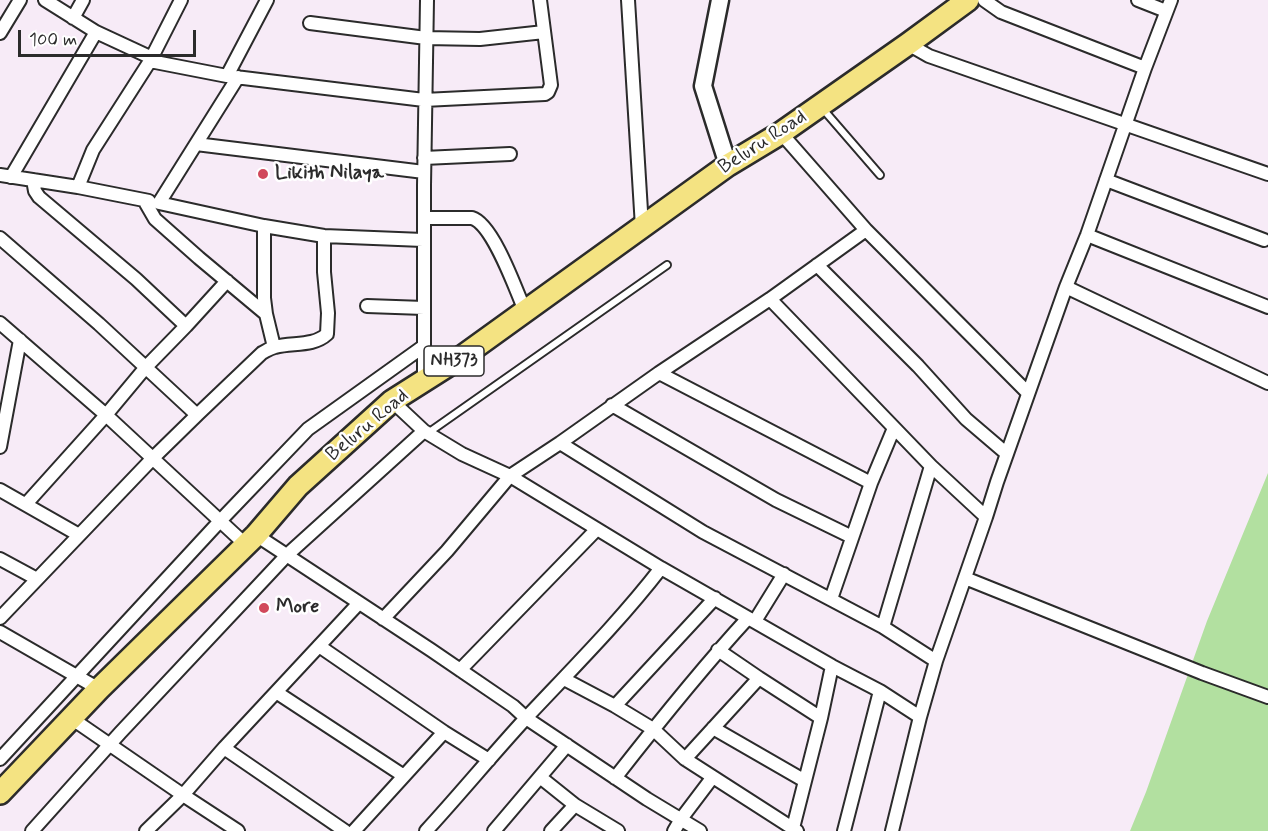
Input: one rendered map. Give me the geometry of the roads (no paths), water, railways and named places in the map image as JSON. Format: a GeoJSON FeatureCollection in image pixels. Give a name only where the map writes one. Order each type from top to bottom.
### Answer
{"type":"FeatureCollection","features":[{"type":"Feature","properties":{"kind":"highway","name":"Beluru Road"},"geometry":{"type":"LineString","coordinates":[[0,794],[99,689],[251,540],[298,486],[392,401],[463,356],[728,165],[781,133],[968,0]]}},
{"type":"Feature","properties":{"kind":"street"},"geometry":{"type":"LineString","coordinates":[[0,33],[20,0]]}},
{"type":"Feature","properties":{"kind":"street"},"geometry":{"type":"LineString","coordinates":[[45,0],[96,32],[151,59],[233,76],[424,100],[545,94],[548,92],[551,85],[540,0]]}},
{"type":"Feature","properties":{"kind":"street"},"geometry":{"type":"LineString","coordinates":[[73,18],[83,0]]}},
{"type":"Feature","properties":{"kind":"street"},"geometry":{"type":"LineString","coordinates":[[78,187],[93,150],[151,59],[181,0]]}},
{"type":"Feature","properties":{"kind":"street"},"geometry":{"type":"LineString","coordinates":[[159,203],[196,144],[233,76],[267,0]]}},
{"type":"Feature","properties":{"kind":"street"},"geometry":{"type":"LineString","coordinates":[[424,381],[424,100],[427,0]]}},
{"type":"Feature","properties":{"kind":"street"},"geometry":{"type":"LineString","coordinates":[[628,0],[642,226]]}},
{"type":"Feature","properties":{"kind":"street"},"geometry":{"type":"LineString","coordinates":[[720,0],[703,86],[728,165]]}},
{"type":"Feature","properties":{"kind":"street"},"geometry":{"type":"LineString","coordinates":[[984,0],[1001,12],[1145,68]]}},
{"type":"Feature","properties":{"kind":"street"},"geometry":{"type":"LineString","coordinates":[[892,831],[936,661],[1028,393],[1169,5],[1138,0]]}},
{"type":"Feature","properties":{"kind":"street"},"geometry":{"type":"LineString","coordinates":[[310,23],[426,38],[480,39],[544,32]]}},
{"type":"Feature","properties":{"kind":"street"},"geometry":{"type":"LineString","coordinates":[[96,32],[6,176],[78,187],[264,226],[324,236],[423,240]]}},
{"type":"Feature","properties":{"kind":"street"},"geometry":{"type":"LineString","coordinates":[[908,44],[929,56],[1268,174]]}},
{"type":"Feature","properties":{"kind":"street"},"geometry":{"type":"LineString","coordinates":[[781,133],[866,230],[1028,393]]}},
{"type":"Feature","properties":{"kind":"street"},"geometry":{"type":"LineString","coordinates":[[196,144],[424,172]]}},
{"type":"Feature","properties":{"kind":"street"},"geometry":{"type":"LineString","coordinates":[[424,158],[510,154]]}},
{"type":"Feature","properties":{"kind":"street"},"geometry":{"type":"LineString","coordinates":[[33,180],[39,197],[136,279],[186,326]]}},
{"type":"Feature","properties":{"kind":"street"},"geometry":{"type":"LineString","coordinates":[[1106,180],[1264,240]]}},
{"type":"Feature","properties":{"kind":"street"},"geometry":{"type":"LineString","coordinates":[[144,200],[155,219],[266,314]]}},
{"type":"Feature","properties":{"kind":"street"},"geometry":{"type":"LineString","coordinates":[[424,218],[472,218],[481,223],[498,248],[525,311]]}},
{"type":"Feature","properties":{"kind":"street"},"geometry":{"type":"LineString","coordinates":[[264,226],[264,298],[274,347]]}},
{"type":"Feature","properties":{"kind":"street"},"geometry":{"type":"LineString","coordinates":[[383,619],[447,551],[510,476],[770,299],[866,230]]}},
{"type":"Feature","properties":{"kind":"street"},"geometry":{"type":"LineString","coordinates":[[1087,235],[1268,307]]}},
{"type":"Feature","properties":{"kind":"street"},"geometry":{"type":"LineString","coordinates":[[0,618],[153,458],[262,353],[274,347],[306,344],[323,338],[327,334],[324,236]]}},
{"type":"Feature","properties":{"kind":"street"},"geometry":{"type":"LineString","coordinates":[[0,238],[91,317],[197,415]]}},
{"type":"Feature","properties":{"kind":"street"},"geometry":{"type":"LineString","coordinates":[[817,265],[918,366],[966,418],[1007,454]]}},
{"type":"Feature","properties":{"kind":"street"},"geometry":{"type":"LineString","coordinates":[[26,504],[146,367],[227,281]]}},
{"type":"Feature","properties":{"kind":"street"},"geometry":{"type":"LineString","coordinates":[[1066,287],[1268,383]]}},
{"type":"Feature","properties":{"kind":"street"},"geometry":{"type":"LineString","coordinates":[[770,299],[894,428],[986,517]]}},
{"type":"Feature","properties":{"kind":"street"},"geometry":{"type":"LineString","coordinates":[[367,306],[424,308]]}},
{"type":"Feature","properties":{"kind":"street"},"geometry":{"type":"LineString","coordinates":[[0,323],[106,415],[220,521],[251,540],[287,555],[513,706],[526,718],[567,746],[700,831]]}},
{"type":"Feature","properties":{"kind":"street"},"geometry":{"type":"LineString","coordinates":[[0,447],[20,340]]}},
{"type":"Feature","properties":{"kind":"street"},"geometry":{"type":"LineString","coordinates":[[0,759],[308,429],[424,346]]}},
{"type":"Feature","properties":{"kind":"street"},"geometry":{"type":"LineString","coordinates":[[659,373],[871,483]]}},
{"type":"Feature","properties":{"kind":"street"},"geometry":{"type":"LineString","coordinates":[[392,401],[426,432],[462,454],[510,476],[661,568],[880,691],[920,717]]}},
{"type":"Feature","properties":{"kind":"street"},"geometry":{"type":"LineString","coordinates":[[612,405],[776,500],[852,537]]}},
{"type":"Feature","properties":{"kind":"street"},"geometry":{"type":"LineString","coordinates":[[831,599],[871,483],[894,428]]}},
{"type":"Feature","properties":{"kind":"street"},"geometry":{"type":"LineString","coordinates":[[32,831],[287,555],[426,432]]}},
{"type":"Feature","properties":{"kind":"street"},"geometry":{"type":"LineString","coordinates":[[560,443],[703,532],[883,627],[936,661]]}},
{"type":"Feature","properties":{"kind":"street"},"geometry":{"type":"LineString","coordinates":[[883,627],[932,466]]}},
{"type":"Feature","properties":{"kind":"street"},"geometry":{"type":"LineString","coordinates":[[0,490],[79,535]]}},
{"type":"Feature","properties":{"kind":"street"},"geometry":{"type":"LineString","coordinates":[[460,670],[597,529]]}},
{"type":"Feature","properties":{"kind":"street"},"geometry":{"type":"LineString","coordinates":[[0,560],[37,579]]}},
{"type":"Feature","properties":{"kind":"street"},"geometry":{"type":"LineString","coordinates":[[426,831],[645,589],[661,568]]}},
{"type":"Feature","properties":{"kind":"street"},"geometry":{"type":"LineString","coordinates":[[615,778],[718,650],[751,620],[784,574]]}},
{"type":"Feature","properties":{"kind":"street"},"geometry":{"type":"LineString","coordinates":[[965,578],[1268,697]]}},
{"type":"Feature","properties":{"kind":"street"},"geometry":{"type":"LineString","coordinates":[[615,706],[715,598]]}},
{"type":"Feature","properties":{"kind":"street"},"geometry":{"type":"LineString","coordinates":[[146,831],[183,795],[359,603]]}},
{"type":"Feature","properties":{"kind":"street"},"geometry":{"type":"LineString","coordinates":[[0,632],[99,689]]}},
{"type":"Feature","properties":{"kind":"street"},"geometry":{"type":"LineString","coordinates":[[319,646],[444,732],[489,760]]}},
{"type":"Feature","properties":{"kind":"street"},"geometry":{"type":"LineString","coordinates":[[718,650],[821,718]]}},
{"type":"Feature","properties":{"kind":"street"},"geometry":{"type":"LineString","coordinates":[[564,679],[653,729],[685,759],[795,830],[832,666]]}},
{"type":"Feature","properties":{"kind":"street"},"geometry":{"type":"LineString","coordinates":[[685,759],[759,678]]}},
{"type":"Feature","properties":{"kind":"street"},"geometry":{"type":"LineString","coordinates":[[844,831],[880,691]]}},
{"type":"Feature","properties":{"kind":"street"},"geometry":{"type":"LineString","coordinates":[[276,692],[404,776]]}},
{"type":"Feature","properties":{"kind":"street"},"geometry":{"type":"LineString","coordinates":[[71,718],[238,831]]}},
{"type":"Feature","properties":{"kind":"street"},"geometry":{"type":"LineString","coordinates":[[713,728],[805,781]]}},
{"type":"Feature","properties":{"kind":"street"},"geometry":{"type":"LineString","coordinates":[[354,831],[444,732]]}},
{"type":"Feature","properties":{"kind":"street"},"geometry":{"type":"LineString","coordinates":[[494,831],[567,746]]}},
{"type":"Feature","properties":{"kind":"street"},"geometry":{"type":"LineString","coordinates":[[224,748],[345,831]]}},
{"type":"Feature","properties":{"kind":"street"},"geometry":{"type":"LineString","coordinates":[[540,777],[575,805],[614,830]]}},
{"type":"Feature","properties":{"kind":"street"},"geometry":{"type":"LineString","coordinates":[[674,831],[712,778]]}},
{"type":"Feature","properties":{"kind":"street"},"geometry":{"type":"LineString","coordinates":[[551,831],[575,805]]}},
{"type":"Feature","properties":{"kind":"lane"},"geometry":{"type":"LineString","coordinates":[[820,105],[880,175]]}},
{"type":"Feature","properties":{"kind":"lane"},"geometry":{"type":"LineString","coordinates":[[426,432],[667,265]]}},
{"type":"Feature","properties":{"kind":"place","name":"Likith Nilaya"},"geometry":{"type":"Point","coordinates":[263,174]}},
{"type":"Feature","properties":{"kind":"place","name":"More"},"geometry":{"type":"Point","coordinates":[264,608]}}]}
